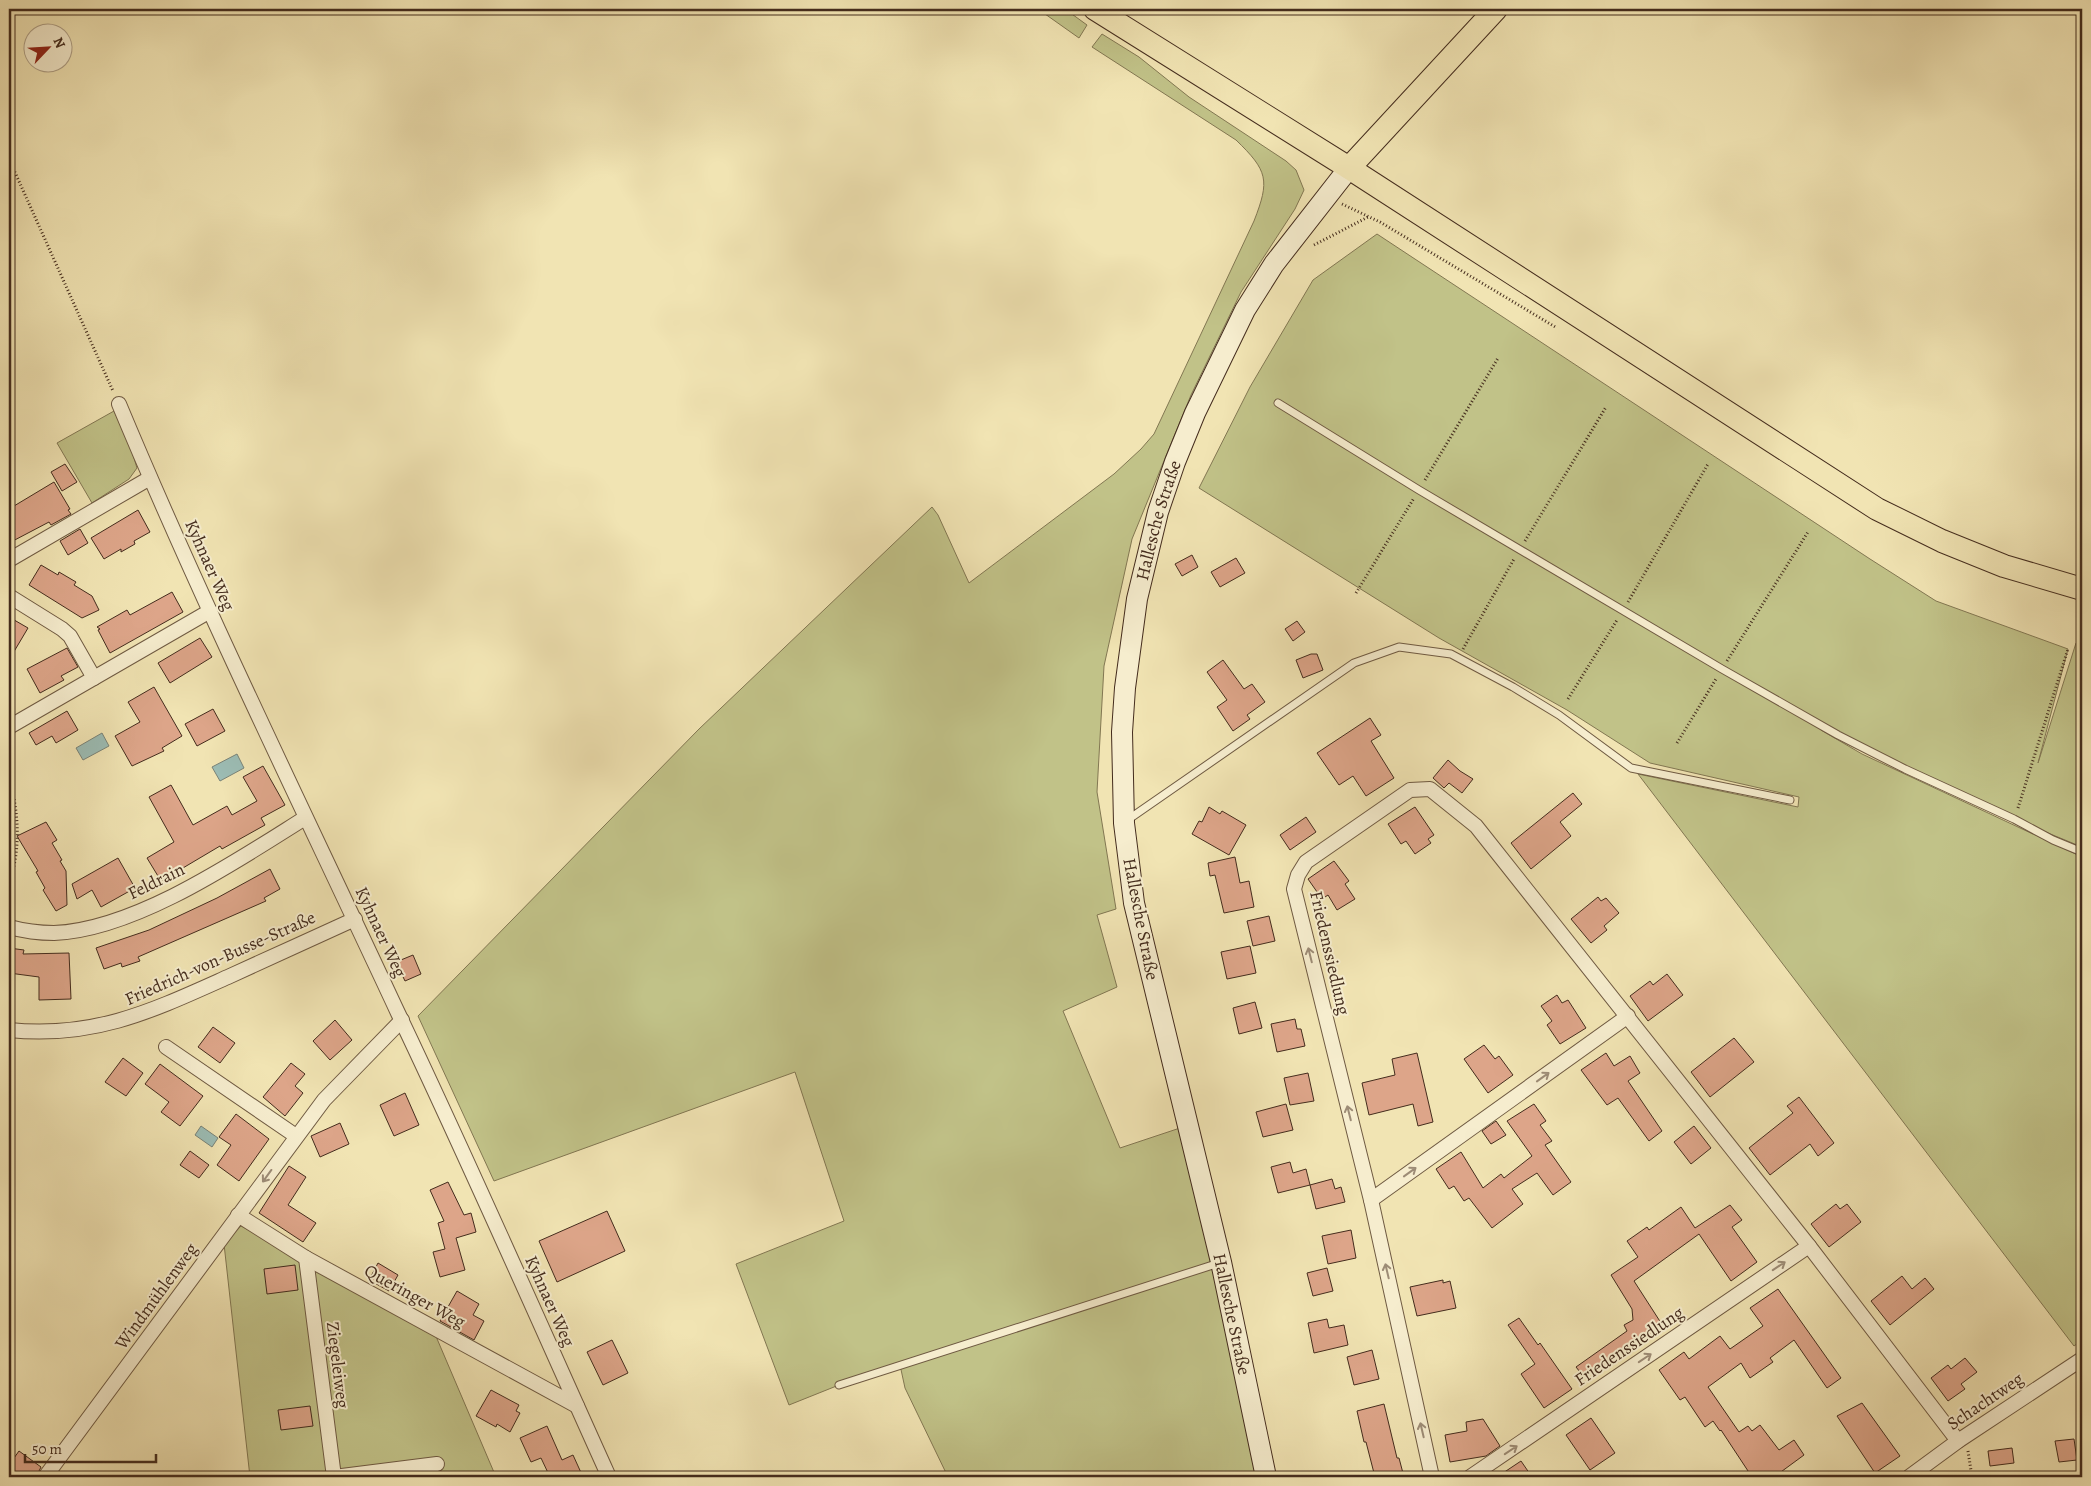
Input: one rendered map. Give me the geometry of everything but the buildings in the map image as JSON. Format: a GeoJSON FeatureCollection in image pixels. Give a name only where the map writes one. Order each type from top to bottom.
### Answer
{"type":"FeatureCollection","features":[{"type":"Feature","properties":{"kind":"main road"},"geometry":{"type":"LineString","coordinates":[[1095,9],[1349,168],[1877,509],[1942,541],[2004,566],[2082,589]]}},
{"type":"Feature","properties":{"kind":"main road"},"geometry":{"type":"LineString","coordinates":[[1349,168],[1496,9]]}},
{"type":"Feature","properties":{"kind":"street","name":"Hallesche Straße"},"geometry":{"type":"LineString","coordinates":[[1266,1477],[1221,1262],[1134,903],[1124,823],[1122,732],[1125,688],[1137,599],[1158,512],[1175,462],[1245,310],[1274,264],[1349,168]]}},
{"type":"Feature","properties":{"kind":"street","name":"Kyhnaer Weg"},"geometry":{"type":"LineString","coordinates":[[119,404],[210,611],[305,818],[402,1020],[609,1477]]}},
{"type":"Feature","properties":{"kind":"street"},"geometry":{"type":"LineString","coordinates":[[9,560],[150,478]]}},
{"type":"Feature","properties":{"kind":"street"},"geometry":{"type":"LineString","coordinates":[[9,596],[70,636],[94,678]]}},
{"type":"Feature","properties":{"kind":"street"},"geometry":{"type":"LineString","coordinates":[[9,727],[210,611]]}},
{"type":"Feature","properties":{"kind":"street","name":"Friedenssiedlung"},"geometry":{"type":"LineString","coordinates":[[1432,1477],[1371,1200],[1294,889],[1298,875],[1306,862],[1410,790],[1430,789],[1476,826],[1962,1439]]}},
{"type":"Feature","properties":{"kind":"street","name":"Feldrain"},"geometry":{"type":"LineString","coordinates":[[9,927],[29,932],[55,933],[105,924],[175,894],[236,861],[305,818]]}},
{"type":"Feature","properties":{"kind":"street","name":"Friedrich-von-Busse-Straße"},"geometry":{"type":"LineString","coordinates":[[9,1030],[35,1032],[71,1031],[119,1022],[174,1001],[354,919]]}},
{"type":"Feature","properties":{"kind":"street"},"geometry":{"type":"LineString","coordinates":[[1371,1200],[1628,1016]]}},
{"type":"Feature","properties":{"kind":"street","name":"Windmühlenweg"},"geometry":{"type":"LineString","coordinates":[[46,1477],[324,1100],[402,1020]]}},
{"type":"Feature","properties":{"kind":"street"},"geometry":{"type":"LineString","coordinates":[[166,1047],[296,1136]]}},
{"type":"Feature","properties":{"kind":"street","name":"Queringer Weg"},"geometry":{"type":"LineString","coordinates":[[238,1215],[306,1258],[576,1406]]}},
{"type":"Feature","properties":{"kind":"street","name":"Friedenssiedlung"},"geometry":{"type":"LineString","coordinates":[[1470,1477],[1809,1246]]}},
{"type":"Feature","properties":{"kind":"street","name":"Ziegeleiweg"},"geometry":{"type":"LineString","coordinates":[[306,1258],[334,1477],[437,1464]]}},
{"type":"Feature","properties":{"kind":"street","name":"Schachtweg"},"geometry":{"type":"LineString","coordinates":[[1910,1477],[1962,1439],[2082,1359]]}},
{"type":"Feature","properties":{"kind":"lane"},"geometry":{"type":"LineString","coordinates":[[1278,403],[1419,490],[1722,669],[1905,769],[2082,852]]}},
{"type":"Feature","properties":{"kind":"lane"},"geometry":{"type":"LineString","coordinates":[[1124,823],[1354,663],[1399,647],[1451,654],[1513,687],[1559,715],[1631,768],[1790,800]]}},
{"type":"Feature","properties":{"kind":"lane"},"geometry":{"type":"LineString","coordinates":[[839,1385],[1221,1262]]}},
{"type":"Feature","properties":{"kind":"path"},"geometry":{"type":"LineString","coordinates":[[9,159],[119,404]]}},
{"type":"Feature","properties":{"kind":"path"},"geometry":{"type":"LineString","coordinates":[[1309,247],[1369,217]]}},
{"type":"Feature","properties":{"kind":"path"},"geometry":{"type":"LineString","coordinates":[[1356,593],[1498,358]]}},
{"type":"Feature","properties":{"kind":"path"},"geometry":{"type":"LineString","coordinates":[[1461,654],[1519,549],[1606,407]]}},
{"type":"Feature","properties":{"kind":"path"},"geometry":{"type":"LineString","coordinates":[[1568,699],[1623,611],[1708,464]]}},
{"type":"Feature","properties":{"kind":"path"},"geometry":{"type":"LineString","coordinates":[[1677,743],[1808,532]]}},
{"type":"Feature","properties":{"kind":"path"},"geometry":{"type":"LineString","coordinates":[[2014,819],[2068,649]]}},
{"type":"Feature","properties":{"kind":"path"},"geometry":{"type":"LineString","coordinates":[[9,779],[14,795],[18,832],[9,883]]}},
{"type":"Feature","properties":{"kind":"path"},"geometry":{"type":"LineString","coordinates":[[1962,1439],[1972,1477]]}},
{"type":"Feature","properties":{"kind":"green space"},"geometry":{"type":"Polygon","coordinates":[[[1038,9],[1065,9],[1087,25],[1079,38],[1038,9]]]}},
{"type":"Feature","properties":{"kind":"green space"},"geometry":{"type":"Polygon","coordinates":[[[1102,34],[1139,57],[1189,97],[1286,161],[1296,170],[1304,190],[1295,209],[1241,292],[1191,395],[1132,539],[1104,666],[1097,792],[1116,909],[1097,915],[1117,987],[1063,1011],[1120,1148],[1189,1125],[1265,1477],[948,1477],[905,1388],[900,1365],[839,1385],[789,1405],[736,1264],[844,1221],[795,1072],[494,1181],[418,1016],[699,729],[932,507],[938,515],[969,583],[1114,474],[1154,434],[1254,221],[1264,186],[1263,177],[1255,160],[1236,140],[1092,47],[1102,34]]]}},
{"type":"Feature","properties":{"kind":"green space"},"geometry":{"type":"Polygon","coordinates":[[[1377,234],[1936,601],[2068,649],[2038,763],[2076,643],[2082,644],[2082,847],[2014,819],[1849,740],[1850,737],[1821,730],[1862,754],[2082,857],[2082,1340],[2074,1346],[1638,774],[1798,807],[1799,797],[1650,763],[1567,710],[1439,638],[1199,488],[1250,387],[1313,280],[1377,234]]]}},
{"type":"Feature","properties":{"kind":"green space"},"geometry":{"type":"Polygon","coordinates":[[[114,411],[131,448],[137,468],[129,479],[92,503],[57,443],[114,411]]]}},
{"type":"Feature","properties":{"kind":"green space"},"geometry":{"type":"Polygon","coordinates":[[[241,1226],[306,1258],[432,1327],[496,1477],[250,1477],[224,1244],[241,1226]]]}},
{"type":"Feature","properties":{"kind":"water"},"geometry":{"type":"Polygon","coordinates":[[[102,733],[109,746],[83,760],[76,748],[102,733]]]}},
{"type":"Feature","properties":{"kind":"water"},"geometry":{"type":"Polygon","coordinates":[[[237,754],[244,768],[220,781],[212,767],[237,754]]]}},
{"type":"Feature","properties":{"kind":"water"},"geometry":{"type":"Polygon","coordinates":[[[201,1126],[218,1138],[212,1147],[195,1135],[201,1126]]]}}]}
